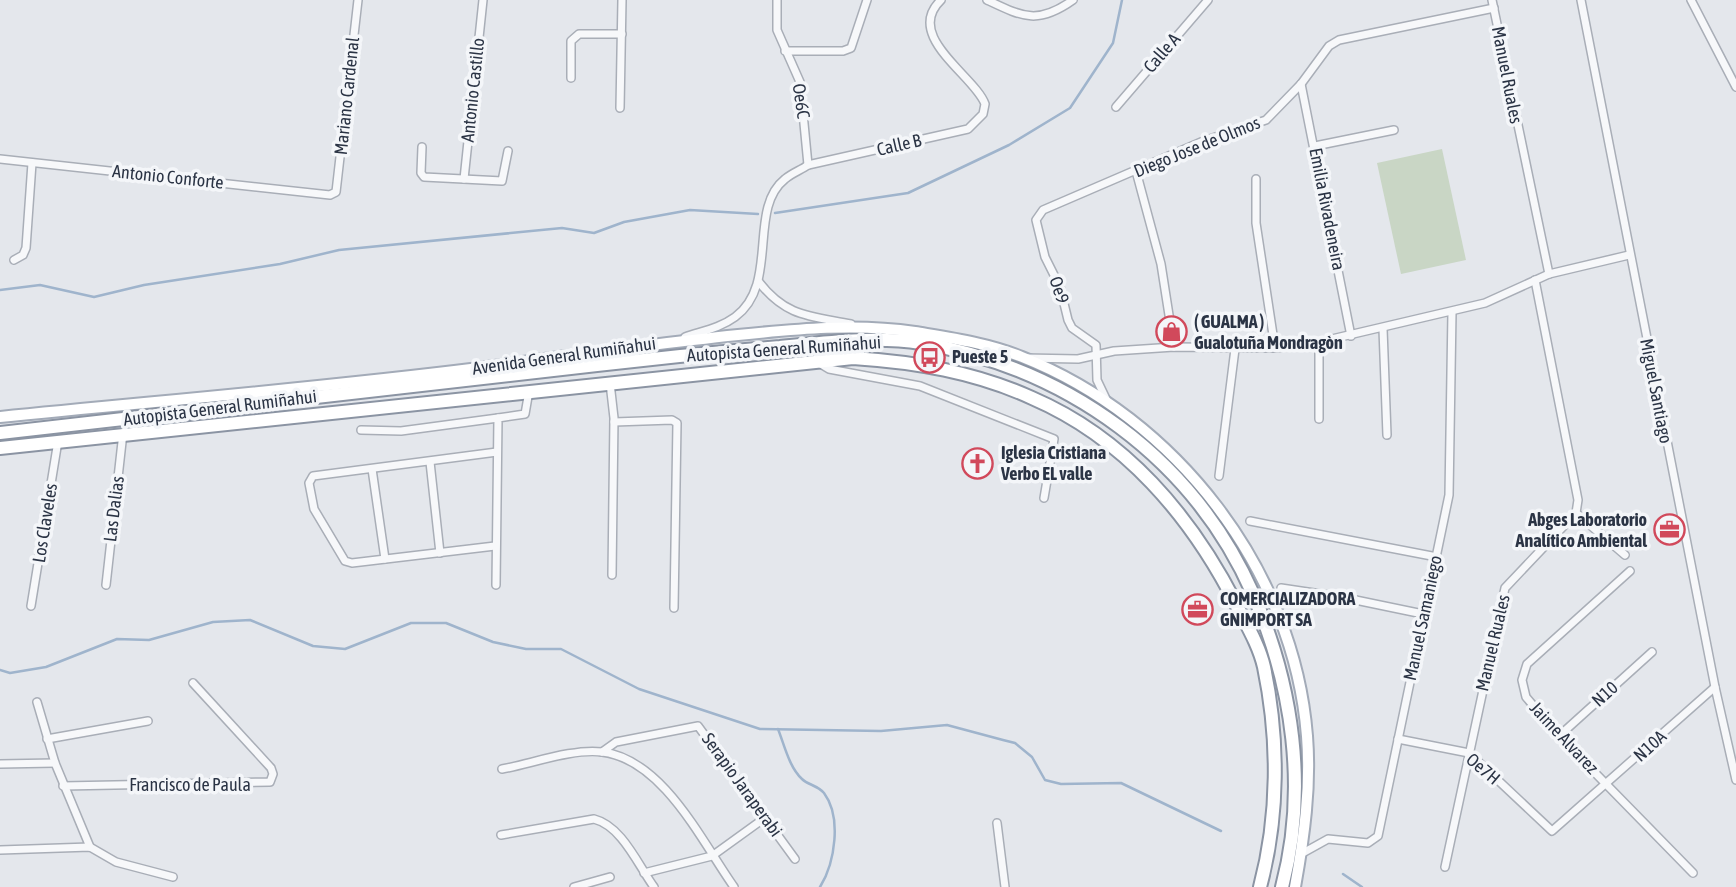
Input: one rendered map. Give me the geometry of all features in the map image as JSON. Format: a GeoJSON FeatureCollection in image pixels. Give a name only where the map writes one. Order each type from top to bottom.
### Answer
{"type":"FeatureCollection","features":[{"type":"Feature","properties":{"kind":"highway","name":"Autopista General Rumiñahui"},"geometry":{"type":"LineString","coordinates":[[0,433],[670,356],[822,343],[918,343],[1008,366],[1054,385],[1133,435],[1210,519],[1240,564],[1277,654],[1287,692],[1295,766],[1291,840],[1282,887]]}},
{"type":"Feature","properties":{"kind":"highway","name":"Autopista General Rumiñahui"},"geometry":{"type":"LineString","coordinates":[[0,448],[529,390],[853,358],[942,368],[992,382],[1034,398],[1072,419],[1111,447],[1149,480],[1190,525],[1211,555],[1263,665],[1275,776],[1274,812],[1260,887]]}},
{"type":"Feature","properties":{"kind":"main road","name":"Avenida General Rumiñahui"},"geometry":{"type":"LineString","coordinates":[[0,417],[473,369],[678,341],[865,327],[970,342],[1024,358],[1110,404],[1176,460],[1218,509],[1246,548],[1279,615],[1296,673],[1306,733],[1309,784],[1294,887]]}},
{"type":"Feature","properties":{"kind":"street","name":"Mariano Cardenal"},"geometry":{"type":"LineString","coordinates":[[336,192],[358,0]]}},
{"type":"Feature","properties":{"kind":"street","name":"Antonio Castillo"},"geometry":{"type":"LineString","coordinates":[[464,179],[483,0]]}},
{"type":"Feature","properties":{"kind":"street"},"geometry":{"type":"LineString","coordinates":[[620,108],[622,0]]}},
{"type":"Feature","properties":{"kind":"street","name":"Oe6C"},"geometry":{"type":"LineString","coordinates":[[777,0],[777,30],[800,82],[808,165]]}},
{"type":"Feature","properties":{"kind":"street"},"geometry":{"type":"LineString","coordinates":[[785,51],[843,51],[851,48],[867,0]]}},
{"type":"Feature","properties":{"kind":"street","name":"Calle B"},"geometry":{"type":"LineString","coordinates":[[678,341],[736,317],[749,302],[759,282],[767,215],[774,195],[785,179],[808,165],[968,129],[976,123],[985,104],[981,93],[943,55],[932,31],[934,11],[942,0]]}},
{"type":"Feature","properties":{"kind":"street"},"geometry":{"type":"LineString","coordinates":[[987,0],[1020,16],[1041,16],[1073,0]]}},
{"type":"Feature","properties":{"kind":"street","name":"Calle A"},"geometry":{"type":"LineString","coordinates":[[1116,107],[1208,0]]}},
{"type":"Feature","properties":{"kind":"street","name":"Miguel Santiago"},"geometry":{"type":"LineString","coordinates":[[1581,0],[1629,256],[1736,780]]}},
{"type":"Feature","properties":{"kind":"street"},"geometry":{"type":"LineString","coordinates":[[1691,0],[1736,87]]}},
{"type":"Feature","properties":{"kind":"street","name":"Diego Jose de Olmos"},"geometry":{"type":"LineString","coordinates":[[1038,215],[1201,142],[1266,121],[1301,84],[1329,46],[1339,40],[1493,4]]}},
{"type":"Feature","properties":{"kind":"street","name":"Manuel Ruales"},"geometry":{"type":"LineString","coordinates":[[1493,4],[1549,274]]}},
{"type":"Feature","properties":{"kind":"street"},"geometry":{"type":"LineString","coordinates":[[571,78],[571,41],[579,34],[622,34]]}},
{"type":"Feature","properties":{"kind":"street","name":"Emilia Rivadeneira"},"geometry":{"type":"LineString","coordinates":[[1301,84],[1352,336]]}},
{"type":"Feature","properties":{"kind":"street"},"geometry":{"type":"LineString","coordinates":[[1315,146],[1394,130]]}},
{"type":"Feature","properties":{"kind":"street"},"geometry":{"type":"LineString","coordinates":[[422,147],[421,173],[424,177],[502,181],[508,151]]}},
{"type":"Feature","properties":{"kind":"street","name":"Antonio Conforte"},"geometry":{"type":"LineString","coordinates":[[0,159],[330,195],[336,192]]}},
{"type":"Feature","properties":{"kind":"street"},"geometry":{"type":"LineString","coordinates":[[14,260],[23,255],[26,248],[32,163]]}},
{"type":"Feature","properties":{"kind":"street"},"geometry":{"type":"LineString","coordinates":[[1136,171],[1161,264],[1174,347]]}},
{"type":"Feature","properties":{"kind":"street"},"geometry":{"type":"LineString","coordinates":[[1256,179],[1256,223],[1275,348]]}},
{"type":"Feature","properties":{"kind":"street","name":"Oe9"},"geometry":{"type":"LineString","coordinates":[[1038,215],[1036,220],[1045,257],[1060,287],[1068,320],[1072,328],[1096,345],[1098,355]]}},
{"type":"Feature","properties":{"kind":"street"},"geometry":{"type":"LineString","coordinates":[[1024,358],[1078,359],[1174,347],[1275,348],[1319,342],[1485,303],[1549,274],[1629,256]]}},
{"type":"Feature","properties":{"kind":"street"},"geometry":{"type":"LineString","coordinates":[[1535,280],[1578,500],[1576,513],[1625,555]]}},
{"type":"Feature","properties":{"kind":"street"},"geometry":{"type":"LineString","coordinates":[[759,282],[772,299],[794,314],[865,327]]}},
{"type":"Feature","properties":{"kind":"street","name":"Manuel Samaniego"},"geometry":{"type":"LineString","coordinates":[[1300,854],[1328,839],[1374,841],[1378,836],[1449,495],[1452,312]]}},
{"type":"Feature","properties":{"kind":"street"},"geometry":{"type":"LineString","coordinates":[[1383,329],[1387,435]]}},
{"type":"Feature","properties":{"kind":"street"},"geometry":{"type":"LineString","coordinates":[[1319,342],[1319,419]]}},
{"type":"Feature","properties":{"kind":"street"},"geometry":{"type":"LineString","coordinates":[[1219,476],[1236,349]]}},
{"type":"Feature","properties":{"kind":"street"},"geometry":{"type":"LineString","coordinates":[[1098,355],[1097,380],[1110,404]]}},
{"type":"Feature","properties":{"kind":"street"},"geometry":{"type":"LineString","coordinates":[[814,361],[829,369],[920,386],[1054,439],[1044,498]]}},
{"type":"Feature","properties":{"kind":"street"},"geometry":{"type":"LineString","coordinates":[[610,382],[614,422],[612,575]]}},
{"type":"Feature","properties":{"kind":"street"},"geometry":{"type":"LineString","coordinates":[[361,430],[401,431],[525,414],[529,390]]}},
{"type":"Feature","properties":{"kind":"street"},"geometry":{"type":"LineString","coordinates":[[496,585],[498,418]]}},
{"type":"Feature","properties":{"kind":"street"},"geometry":{"type":"LineString","coordinates":[[614,422],[672,420],[677,423],[674,608]]}},
{"type":"Feature","properties":{"kind":"street","name":"Las Dalias"},"geometry":{"type":"LineString","coordinates":[[106,585],[123,433]]}},
{"type":"Feature","properties":{"kind":"street","name":"Los Claveles"},"geometry":{"type":"LineString","coordinates":[[31,606],[58,441]]}},
{"type":"Feature","properties":{"kind":"street"},"geometry":{"type":"LineString","coordinates":[[495,547],[352,563],[340,556],[314,509],[309,482],[313,476],[498,453]]}},
{"type":"Feature","properties":{"kind":"street"},"geometry":{"type":"LineString","coordinates":[[430,462],[440,553]]}},
{"type":"Feature","properties":{"kind":"street"},"geometry":{"type":"LineString","coordinates":[[372,469],[385,559]]}},
{"type":"Feature","properties":{"kind":"street","name":"Manuel Ruales"},"geometry":{"type":"LineString","coordinates":[[1444,867],[1505,588],[1576,513]]}},
{"type":"Feature","properties":{"kind":"street"},"geometry":{"type":"LineString","coordinates":[[1250,520],[1437,557]]}},
{"type":"Feature","properties":{"kind":"street","name":"Jaime Alvarez"},"geometry":{"type":"LineString","coordinates":[[1630,571],[1527,664],[1522,680],[1526,697],[1559,736],[1693,873]]}},
{"type":"Feature","properties":{"kind":"street"},"geometry":{"type":"LineString","coordinates":[[1281,588],[1423,614]]}},
{"type":"Feature","properties":{"kind":"street","name":"N10"},"geometry":{"type":"LineString","coordinates":[[1559,736],[1652,652]]}},
{"type":"Feature","properties":{"kind":"street","name":"Francisco de Paula"},"geometry":{"type":"LineString","coordinates":[[63,786],[270,782],[273,774],[271,768],[193,683]]}},
{"type":"Feature","properties":{"kind":"street","name":"N10A"},"geometry":{"type":"LineString","coordinates":[[1552,831],[1715,687]]}},
{"type":"Feature","properties":{"kind":"street"},"geometry":{"type":"LineString","coordinates":[[37,702],[63,786],[90,847]]}},
{"type":"Feature","properties":{"kind":"street"},"geometry":{"type":"LineString","coordinates":[[47,739],[148,721]]}},
{"type":"Feature","properties":{"kind":"street","name":"Serapio Jaraperabi"},"geometry":{"type":"LineString","coordinates":[[602,752],[616,741],[698,726],[795,859]]}},
{"type":"Feature","properties":{"kind":"street","name":"Oe7H"},"geometry":{"type":"LineString","coordinates":[[1398,739],[1469,753],[1552,831]]}},
{"type":"Feature","properties":{"kind":"street"},"geometry":{"type":"LineString","coordinates":[[502,769],[602,752],[642,767],[665,787],[734,887]]}},
{"type":"Feature","properties":{"kind":"street"},"geometry":{"type":"LineString","coordinates":[[0,764],[55,763]]}},
{"type":"Feature","properties":{"kind":"street"},"geometry":{"type":"LineString","coordinates":[[644,873],[712,856],[766,817]]}},
{"type":"Feature","properties":{"kind":"street"},"geometry":{"type":"LineString","coordinates":[[501,835],[594,819],[613,829],[654,887]]}},
{"type":"Feature","properties":{"kind":"street"},"geometry":{"type":"LineString","coordinates":[[997,823],[1005,887]]}},
{"type":"Feature","properties":{"kind":"street"},"geometry":{"type":"LineString","coordinates":[[0,850],[90,847],[116,862],[173,877]]}},
{"type":"Feature","properties":{"kind":"street"},"geometry":{"type":"LineString","coordinates":[[574,887],[610,877]]}},
{"type":"Feature","properties":{"kind":"green space"},"geometry":{"type":"Polygon","coordinates":[[[1442,149],[1466,260],[1401,274],[1377,163],[1442,149]]]}},
{"type":"Feature","properties":{"kind":"waterway"},"geometry":{"type":"LineString","coordinates":[[775,213],[908,193],[1009,145],[1070,108],[1113,43],[1122,0]]}},
{"type":"Feature","properties":{"kind":"waterway"},"geometry":{"type":"LineString","coordinates":[[0,290],[40,285],[94,297],[144,285],[280,264],[339,250],[562,228],[594,233],[624,222],[690,210],[758,214]]}},
{"type":"Feature","properties":{"kind":"waterway"},"geometry":{"type":"LineString","coordinates":[[0,670],[10,673],[46,667],[117,639],[149,640],[213,622],[250,620],[313,646],[345,649],[411,623],[446,623],[493,642],[526,649],[561,649],[639,689],[760,729],[881,731],[947,725],[1015,743],[1032,757],[1045,780],[1061,784],[1121,783],[1221,831]]}},
{"type":"Feature","properties":{"kind":"waterway"},"geometry":{"type":"LineString","coordinates":[[778,729],[797,774],[824,793],[833,814],[833,853],[820,887]]}},
{"type":"Feature","properties":{"kind":"waterway"},"geometry":{"type":"LineString","coordinates":[[1343,874],[1362,887]]}},
{"type":"Feature","properties":{"kind":"place","name":"( GUALMA ) Gualotuña Mondragòn"},"geometry":{"type":"Point","coordinates":[1171,332]}},
{"type":"Feature","properties":{"kind":"place","name":"Pueste 5"},"geometry":{"type":"Point","coordinates":[929,357]}},
{"type":"Feature","properties":{"kind":"place","name":"Iglesia Cristiana Verbo EL valle"},"geometry":{"type":"Point","coordinates":[978,463]}},
{"type":"Feature","properties":{"kind":"place","name":"Abges Laboratorio Analítico Ambiental"},"geometry":{"type":"Point","coordinates":[1670,530]}},
{"type":"Feature","properties":{"kind":"place","name":"COMERCIALIZADORA GNIMPORT SA"},"geometry":{"type":"Point","coordinates":[1197,609]}}]}
